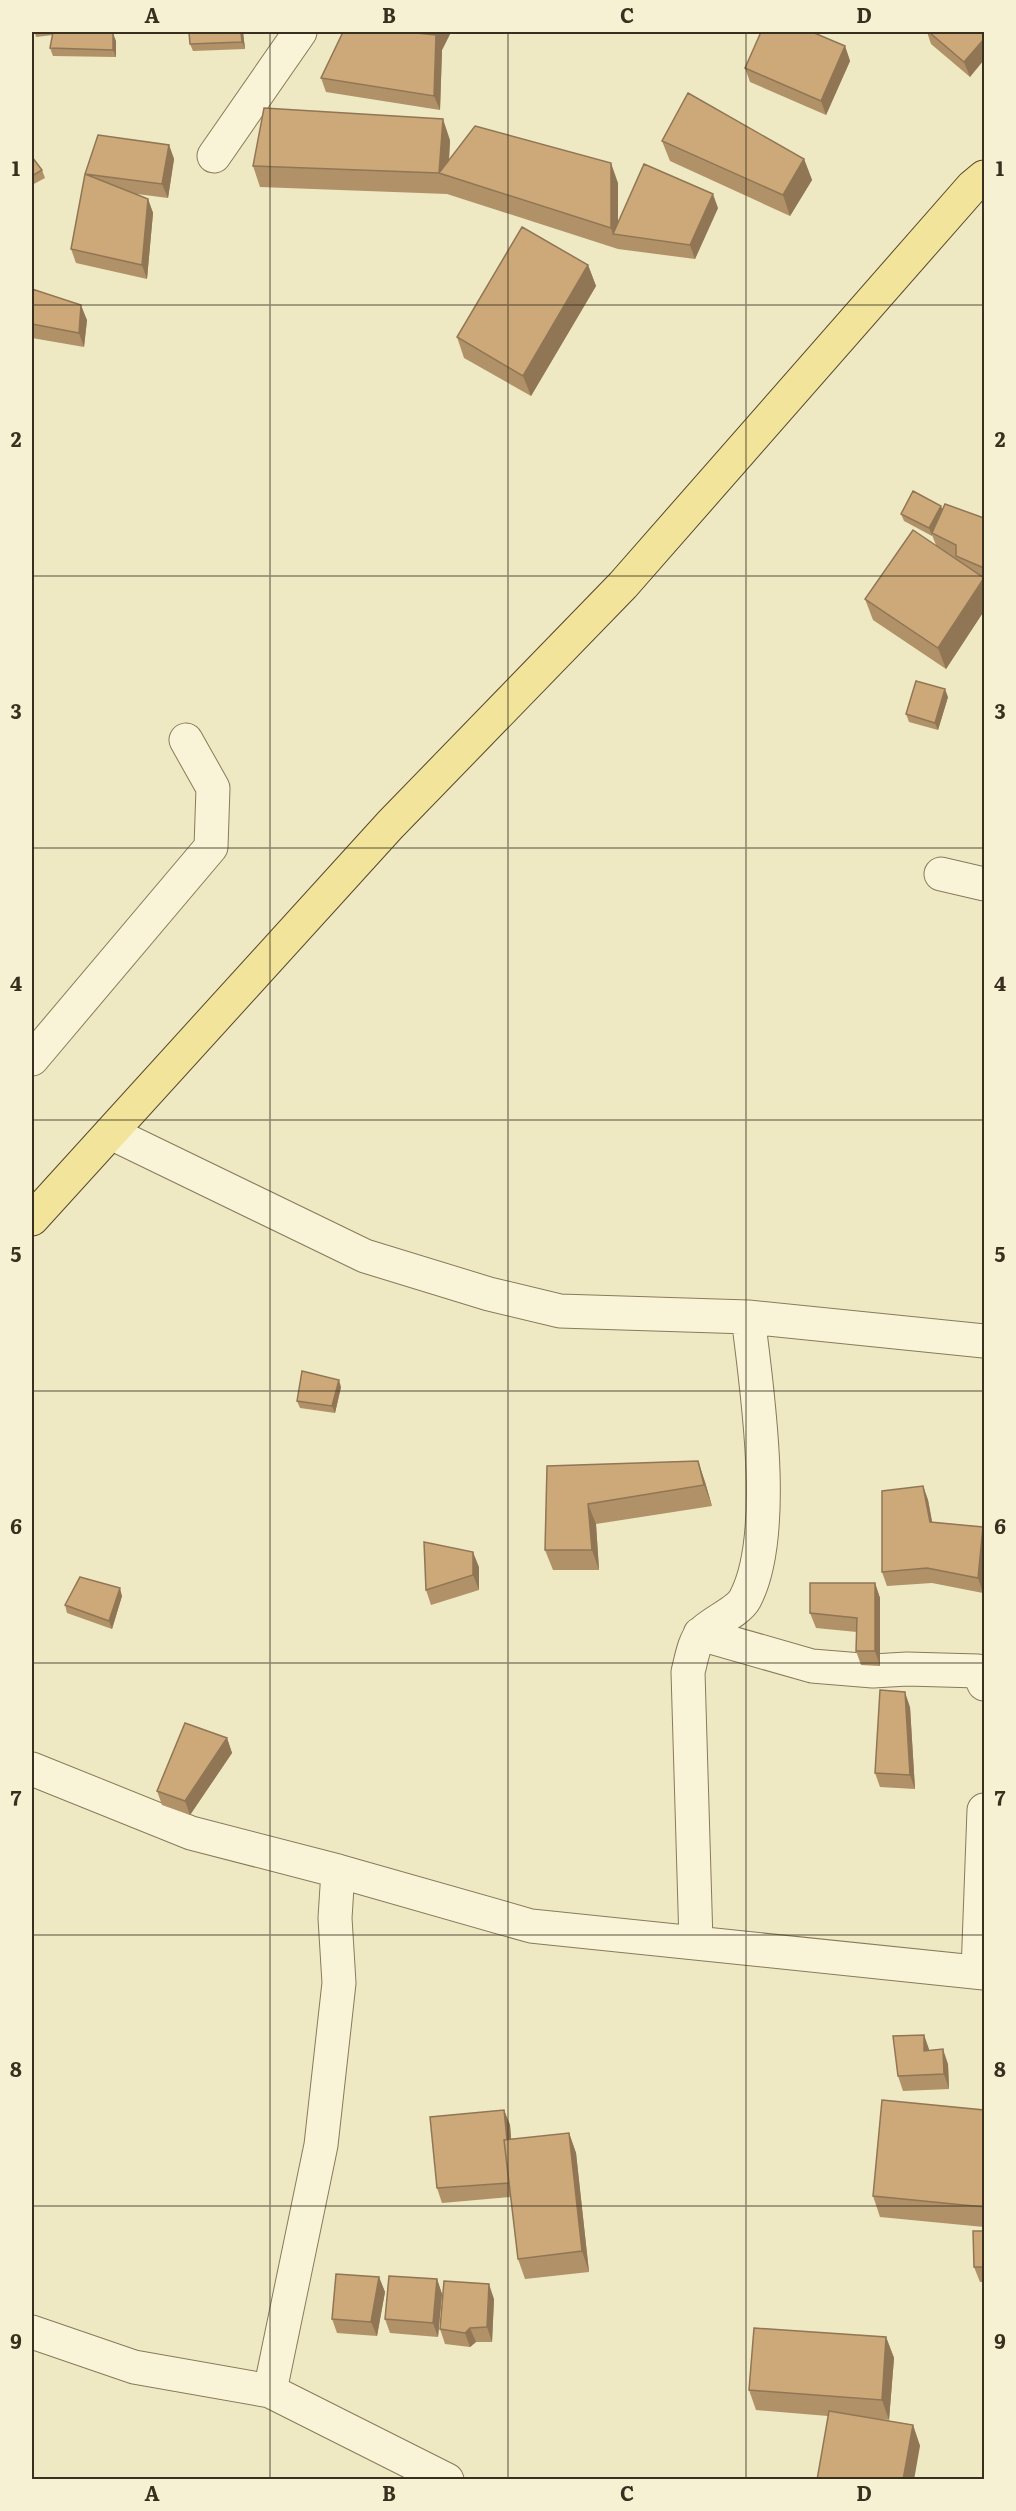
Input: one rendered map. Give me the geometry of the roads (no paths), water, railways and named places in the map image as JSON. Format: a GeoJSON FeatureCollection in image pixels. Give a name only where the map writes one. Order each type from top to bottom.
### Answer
{"type":"FeatureCollection","features":[{"type":"Feature","properties":{"kind":"main road"},"geometry":{"type":"LineString","coordinates":[[32,1219],[390,825],[623,585],[972,187],[984,177]]}},
{"type":"Feature","properties":{"kind":"street"},"geometry":{"type":"LineString","coordinates":[[214,156],[300,32]]}},
{"type":"Feature","properties":{"kind":"street"},"geometry":{"type":"LineString","coordinates":[[32,1059],[211,847],[213,788],[186,740]]}},
{"type":"Feature","properties":{"kind":"street"},"geometry":{"type":"LineString","coordinates":[[941,874],[984,884]]}},
{"type":"Feature","properties":{"kind":"street"},"geometry":{"type":"LineString","coordinates":[[111,1133],[366,1256],[489,1294],[560,1311],[748,1317],[984,1341]]}},
{"type":"Feature","properties":{"kind":"street"},"geometry":{"type":"LineString","coordinates":[[696,1942],[688,1672],[700,1634],[744,1601],[761,1552],[759,1408],[748,1317]]}},
{"type":"Feature","properties":{"kind":"street"},"geometry":{"type":"LineString","coordinates":[[700,1634],[812,1666],[873,1671],[907,1669],[978,1671],[984,1684]]}},
{"type":"Feature","properties":{"kind":"street"},"geometry":{"type":"LineString","coordinates":[[32,1769],[191,1833],[338,1871],[531,1926],[981,1972],[984,1810]]}},
{"type":"Feature","properties":{"kind":"street"},"geometry":{"type":"LineString","coordinates":[[270,2391],[321,2145],[339,1983],[335,1918],[338,1871]]}},
{"type":"Feature","properties":{"kind":"street"},"geometry":{"type":"LineString","coordinates":[[32,2332],[134,2367],[270,2391],[447,2480]]}}]}
